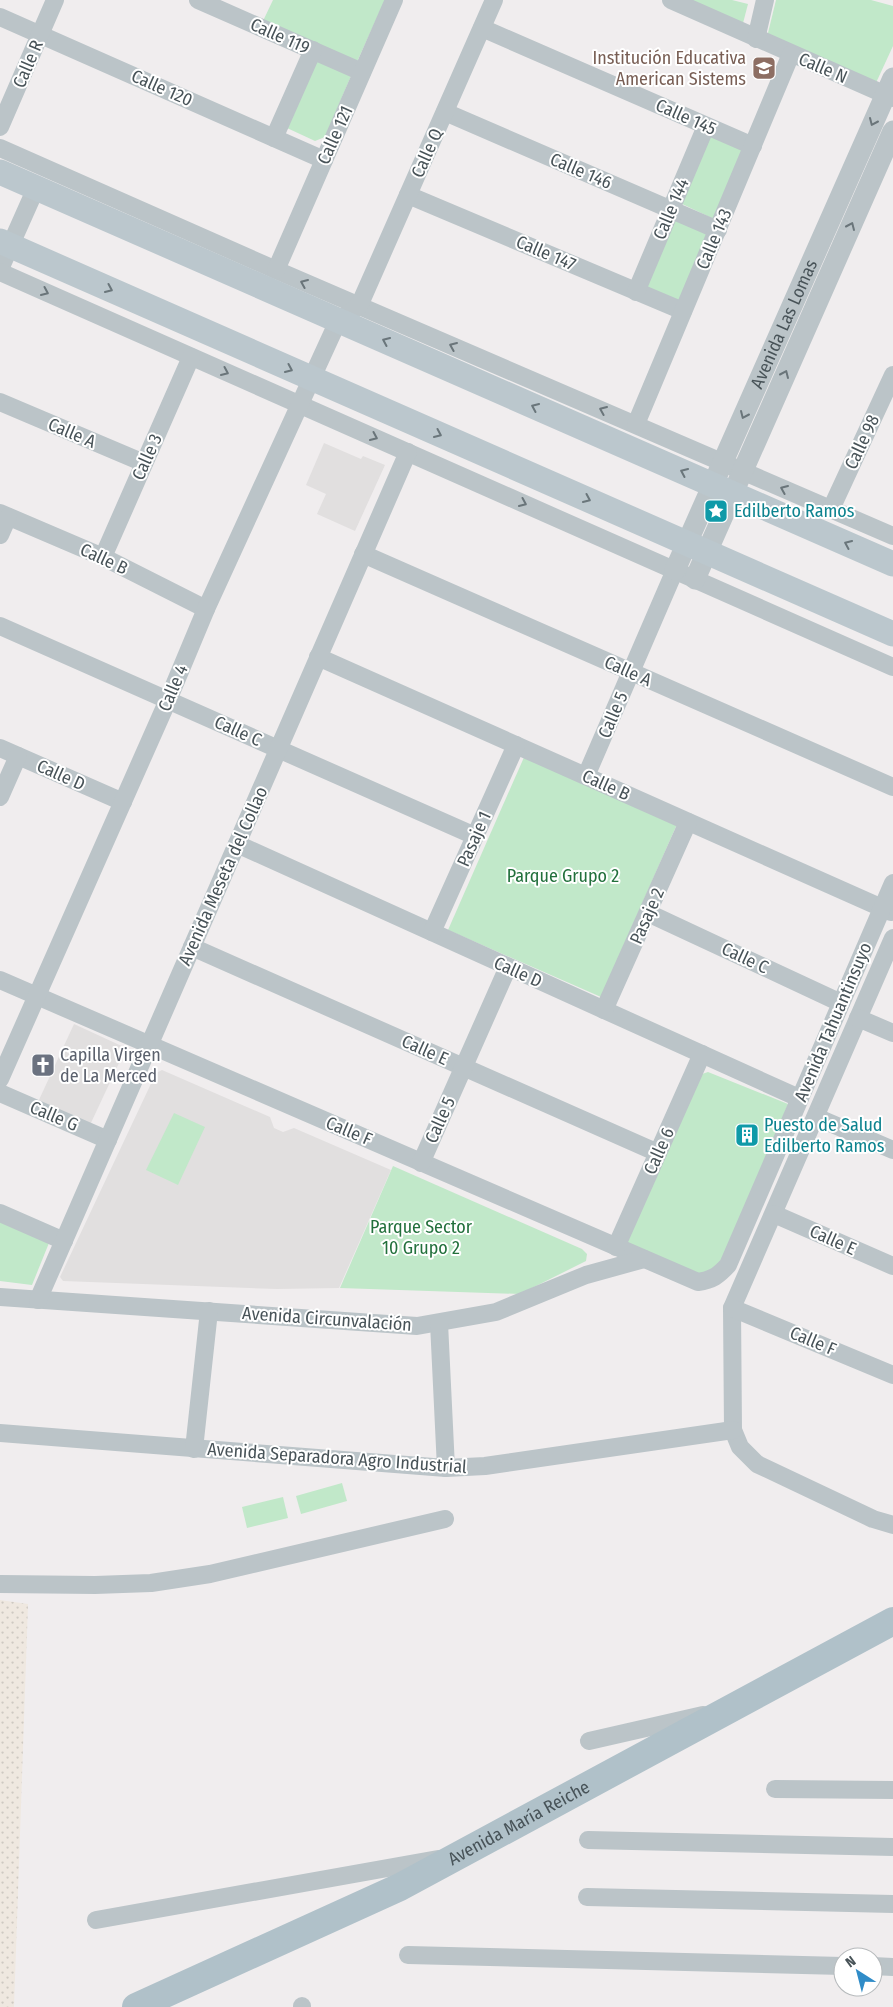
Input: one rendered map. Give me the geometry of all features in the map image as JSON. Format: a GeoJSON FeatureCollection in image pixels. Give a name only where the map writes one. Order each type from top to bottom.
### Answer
{"type":"FeatureCollection","features":[{"type":"Feature","properties":{"kind":"main road"},"geometry":{"type":"LineString","coordinates":[[0,172],[893,564]]}},
{"type":"Feature","properties":{"kind":"main road"},"geometry":{"type":"LineString","coordinates":[[5,243],[893,634]]}},
{"type":"Feature","properties":{"kind":"main road","name":"Avenida María Reiche"},"geometry":{"type":"LineString","coordinates":[[136,2007],[400,1887],[893,1621]]}},
{"type":"Feature","properties":{"kind":"street","name":"Calle R"},"geometry":{"type":"LineString","coordinates":[[0,127],[55,0]]}},
{"type":"Feature","properties":{"kind":"street","name":"Calle 119"},"geometry":{"type":"LineString","coordinates":[[198,0],[362,72]]}},
{"type":"Feature","properties":{"kind":"street","name":"Calle 121"},"geometry":{"type":"LineString","coordinates":[[276,270],[394,0]]}},
{"type":"Feature","properties":{"kind":"street","name":"Calle Q"},"geometry":{"type":"LineString","coordinates":[[359,306],[494,0]]}},
{"type":"Feature","properties":{"kind":"street","name":"Calle N"},"geometry":{"type":"LineString","coordinates":[[671,0],[791,54],[890,90]]}},
{"type":"Feature","properties":{"kind":"street"},"geometry":{"type":"LineString","coordinates":[[756,39],[765,0]]}},
{"type":"Feature","properties":{"kind":"street","name":"Calle 120"},"geometry":{"type":"LineString","coordinates":[[0,17],[324,160]]}},
{"type":"Feature","properties":{"kind":"street","name":"Calle 145"},"geometry":{"type":"LineString","coordinates":[[482,28],[753,146]]}},
{"type":"Feature","properties":{"kind":"street"},"geometry":{"type":"LineString","coordinates":[[274,138],[313,50]]}},
{"type":"Feature","properties":{"kind":"street","name":"Calle 143"},"geometry":{"type":"LineString","coordinates":[[636,424],[791,54]]}},
{"type":"Feature","properties":{"kind":"street","name":"Avenida Las Lomas"},"geometry":{"type":"LineString","coordinates":[[695,579],[697,548],[723,489],[723,462],[890,90]]}},
{"type":"Feature","properties":{"kind":"street","name":"Calle 146"},"geometry":{"type":"LineString","coordinates":[[445,112],[718,230]]}},
{"type":"Feature","properties":{"kind":"street","name":"Calle 144"},"geometry":{"type":"LineString","coordinates":[[636,292],[706,126]]}},
{"type":"Feature","properties":{"kind":"street","name":"Avenida Las Lomas"},"geometry":{"type":"LineString","coordinates":[[723,489],[743,471],[893,130]]}},
{"type":"Feature","properties":{"kind":"street"},"geometry":{"type":"LineString","coordinates":[[0,148],[276,270],[893,536]]}},
{"type":"Feature","properties":{"kind":"street"},"geometry":{"type":"LineString","coordinates":[[36,188],[5,243],[0,271],[893,667]]}},
{"type":"Feature","properties":{"kind":"street","name":"Calle 147"},"geometry":{"type":"LineString","coordinates":[[408,195],[683,311]]}},
{"type":"Feature","properties":{"kind":"street"},"geometry":{"type":"LineString","coordinates":[[338,320],[359,306]]}},
{"type":"Feature","properties":{"kind":"street","name":"Calle 4"},"geometry":{"type":"LineString","coordinates":[[0,1079],[168,700],[206,609],[338,320]]}},
{"type":"Feature","properties":{"kind":"street","name":"Calle 3"},"geometry":{"type":"LineString","coordinates":[[103,557],[191,357]]}},
{"type":"Feature","properties":{"kind":"street","name":"Calle 98"},"geometry":{"type":"LineString","coordinates":[[831,509],[888,397],[893,375]]}},
{"type":"Feature","properties":{"kind":"street","name":"Calle A"},"geometry":{"type":"LineString","coordinates":[[0,402],[144,463]]}},
{"type":"Feature","properties":{"kind":"street","name":"Avenida Meseta del Collao"},"geometry":{"type":"LineString","coordinates":[[38,1300],[408,452]]}},
{"type":"Feature","properties":{"kind":"street"},"geometry":{"type":"LineString","coordinates":[[0,534],[4,515]]}},
{"type":"Feature","properties":{"kind":"street","name":"Calle B"},"geometry":{"type":"LineString","coordinates":[[4,515],[103,557],[206,609]]}},
{"type":"Feature","properties":{"kind":"street","name":"Avenida Las Lomas"},"geometry":{"type":"LineString","coordinates":[[675,570],[697,548]]}},
{"type":"Feature","properties":{"kind":"street","name":"Calle A"},"geometry":{"type":"LineString","coordinates":[[363,554],[893,787]]}},
{"type":"Feature","properties":{"kind":"street","name":"Calle 5"},"geometry":{"type":"LineString","coordinates":[[586,776],[675,570]]}},
{"type":"Feature","properties":{"kind":"street","name":"Calle C"},"geometry":{"type":"LineString","coordinates":[[0,626],[475,836]]}},
{"type":"Feature","properties":{"kind":"street","name":"Calle B"},"geometry":{"type":"LineString","coordinates":[[318,657],[887,910]]}},
{"type":"Feature","properties":{"kind":"street","name":"Pasaje 1"},"geometry":{"type":"LineString","coordinates":[[432,932],[516,745]]}},
{"type":"Feature","properties":{"kind":"street","name":"Calle D"},"geometry":{"type":"LineString","coordinates":[[0,748],[123,802]]}},
{"type":"Feature","properties":{"kind":"street"},"geometry":{"type":"LineString","coordinates":[[0,797],[18,756]]}},
{"type":"Feature","properties":{"kind":"street","name":"Pasaje 2"},"geometry":{"type":"LineString","coordinates":[[604,1010],[688,822]]}},
{"type":"Feature","properties":{"kind":"street","name":"Calle D"},"geometry":{"type":"LineString","coordinates":[[237,844],[800,1098]]}},
{"type":"Feature","properties":{"kind":"street","name":"Avenida Tahuantinsuyo"},"geometry":{"type":"LineString","coordinates":[[698,1282],[710,1281],[718,1276],[728,1264],[841,1003],[887,910],[893,883]]}},
{"type":"Feature","properties":{"kind":"street","name":"Calle C"},"geometry":{"type":"LineString","coordinates":[[648,913],[841,1003]]}},
{"type":"Feature","properties":{"kind":"street","name":"Avenida Tahuantinsuyo"},"geometry":{"type":"LineString","coordinates":[[732,1308],[893,938]]}},
{"type":"Feature","properties":{"kind":"street","name":"Calle E"},"geometry":{"type":"LineString","coordinates":[[192,947],[658,1153]]}},
{"type":"Feature","properties":{"kind":"street","name":"Calle 5"},"geometry":{"type":"LineString","coordinates":[[421,1162],[508,967]]}},
{"type":"Feature","properties":{"kind":"street","name":"Calle F"},"geometry":{"type":"LineString","coordinates":[[0,980],[698,1282]]}},
{"type":"Feature","properties":{"kind":"street"},"geometry":{"type":"LineString","coordinates":[[858,1018],[893,1033]]}},
{"type":"Feature","properties":{"kind":"street","name":"Calle 6"},"geometry":{"type":"LineString","coordinates":[[616,1247],[702,1054]]}},
{"type":"Feature","properties":{"kind":"street","name":"Calle G"},"geometry":{"type":"LineString","coordinates":[[0,1093],[108,1140]]}},
{"type":"Feature","properties":{"kind":"street"},"geometry":{"type":"LineString","coordinates":[[816,1117],[893,1150]]}},
{"type":"Feature","properties":{"kind":"street"},"geometry":{"type":"LineString","coordinates":[[0,1213],[64,1241]]}},
{"type":"Feature","properties":{"kind":"street","name":"Calle E"},"geometry":{"type":"LineString","coordinates":[[774,1214],[893,1266]]}},
{"type":"Feature","properties":{"kind":"street","name":"Avenida Circunvalación"},"geometry":{"type":"LineString","coordinates":[[0,1298],[417,1326],[496,1312],[586,1275],[644,1259]]}},
{"type":"Feature","properties":{"kind":"street"},"geometry":{"type":"LineString","coordinates":[[732,1308],[733,1430],[740,1448],[757,1464],[873,1519],[893,1525]]}},
{"type":"Feature","properties":{"kind":"street","name":"Calle F"},"geometry":{"type":"LineString","coordinates":[[732,1308],[893,1375]]}},
{"type":"Feature","properties":{"kind":"street"},"geometry":{"type":"LineString","coordinates":[[194,1449],[209,1311]]}},
{"type":"Feature","properties":{"kind":"street"},"geometry":{"type":"LineString","coordinates":[[439,1323],[446,1468]]}},
{"type":"Feature","properties":{"kind":"street","name":"Avenida Separadora Agro Industrial"},"geometry":{"type":"LineString","coordinates":[[0,1433],[446,1468],[485,1466],[733,1430]]}},
{"type":"Feature","properties":{"kind":"street"},"geometry":{"type":"LineString","coordinates":[[0,1584],[96,1585],[161,1581],[210,1574],[445,1519]]}},
{"type":"Feature","properties":{"kind":"street"},"geometry":{"type":"LineString","coordinates":[[589,1741],[733,1708]]}},
{"type":"Feature","properties":{"kind":"street"},"geometry":{"type":"LineString","coordinates":[[774,1789],[893,1790]]}},
{"type":"Feature","properties":{"kind":"street"},"geometry":{"type":"LineString","coordinates":[[588,1840],[893,1846]]}},
{"type":"Feature","properties":{"kind":"street"},"geometry":{"type":"LineString","coordinates":[[96,1920],[457,1856]]}},
{"type":"Feature","properties":{"kind":"street"},"geometry":{"type":"LineString","coordinates":[[587,1897],[893,1904]]}},
{"type":"Feature","properties":{"kind":"street"},"geometry":{"type":"LineString","coordinates":[[408,1955],[833,1966]]}},
{"type":"Feature","properties":{"kind":"shaded area"},"geometry":{"type":"Polygon","coordinates":[[[324,443],[361,459],[363,456],[385,465],[355,531],[317,514],[326,494],[306,485],[324,443]]]}},
{"type":"Feature","properties":{"kind":"shaded area"},"geometry":{"type":"Polygon","coordinates":[[[74,1024],[126,1048],[90,1125],[38,1102],[74,1024]]]}},
{"type":"Feature","properties":{"kind":"shaded area"},"geometry":{"type":"Polygon","coordinates":[[[162,1070],[270,1117],[274,1128],[283,1132],[294,1128],[391,1170],[339,1288],[277,1289],[63,1281],[60,1277],[156,1073],[162,1070]]]}},
{"type":"Feature","properties":{"kind":"green space"},"geometry":{"type":"Polygon","coordinates":[[[273,0],[385,0],[356,64],[262,23],[273,0]]]}},
{"type":"Feature","properties":{"kind":"green space"},"geometry":{"type":"Polygon","coordinates":[[[681,0],[732,0],[748,4],[742,27],[681,0]]]}},
{"type":"Feature","properties":{"kind":"green space"},"geometry":{"type":"Polygon","coordinates":[[[776,0],[871,0],[893,6],[893,46],[875,85],[767,37],[776,0]]]}},
{"type":"Feature","properties":{"kind":"green space"},"geometry":{"type":"Polygon","coordinates":[[[317,59],[351,76],[325,137],[315,141],[287,128],[317,59]]]}},
{"type":"Feature","properties":{"kind":"green space"},"geometry":{"type":"Polygon","coordinates":[[[710,134],[747,151],[716,220],[680,203],[710,134]]]}},
{"type":"Feature","properties":{"kind":"green space"},"geometry":{"type":"Polygon","coordinates":[[[674,218],[708,232],[679,301],[645,287],[674,218]]]}},
{"type":"Feature","properties":{"kind":"green space","name":"Parque Grupo 2"},"geometry":{"type":"Polygon","coordinates":[[[525,755],[678,822],[601,997],[448,930],[525,755]]]}},
{"type":"Feature","properties":{"kind":"green space"},"geometry":{"type":"Polygon","coordinates":[[[708,1072],[788,1104],[726,1256],[719,1267],[696,1276],[623,1244],[699,1075],[708,1072]]]}},
{"type":"Feature","properties":{"kind":"green space"},"geometry":{"type":"Polygon","coordinates":[[[174,1113],[205,1127],[178,1185],[146,1170],[174,1113]]]}},
{"type":"Feature","properties":{"kind":"green space","name":"Parque Sector 10 Grupo 2"},"geometry":{"type":"Polygon","coordinates":[[[393,1166],[582,1249],[587,1254],[586,1261],[520,1294],[340,1288],[393,1166]]]}},
{"type":"Feature","properties":{"kind":"green space"},"geometry":{"type":"Polygon","coordinates":[[[0,1218],[51,1238],[32,1285],[0,1281],[0,1218]]]}},
{"type":"Feature","properties":{"kind":"green space"},"geometry":{"type":"Polygon","coordinates":[[[342,1483],[347,1501],[301,1514],[296,1496],[342,1483]]]}},
{"type":"Feature","properties":{"kind":"green space"},"geometry":{"type":"Polygon","coordinates":[[[283,1497],[288,1518],[247,1528],[242,1507],[283,1497]]]}},
{"type":"Feature","properties":{"kind":"sand"},"geometry":{"type":"Polygon","coordinates":[[[0,1600],[28,1604],[14,2007],[0,2007],[0,1600]]]}},
{"type":"Feature","properties":{"kind":"place","name":"Institución Educativa American Sistems"},"geometry":{"type":"Point","coordinates":[764,68]}},
{"type":"Feature","properties":{"kind":"place","name":"Edilberto Ramos"},"geometry":{"type":"Point","coordinates":[716,511]}},
{"type":"Feature","properties":{"kind":"place","name":"Capilla Virgen de La Merced"},"geometry":{"type":"Point","coordinates":[43,1065]}},
{"type":"Feature","properties":{"kind":"place","name":"Puesto de Salud Edilberto Ramos"},"geometry":{"type":"Point","coordinates":[747,1135]}}]}
